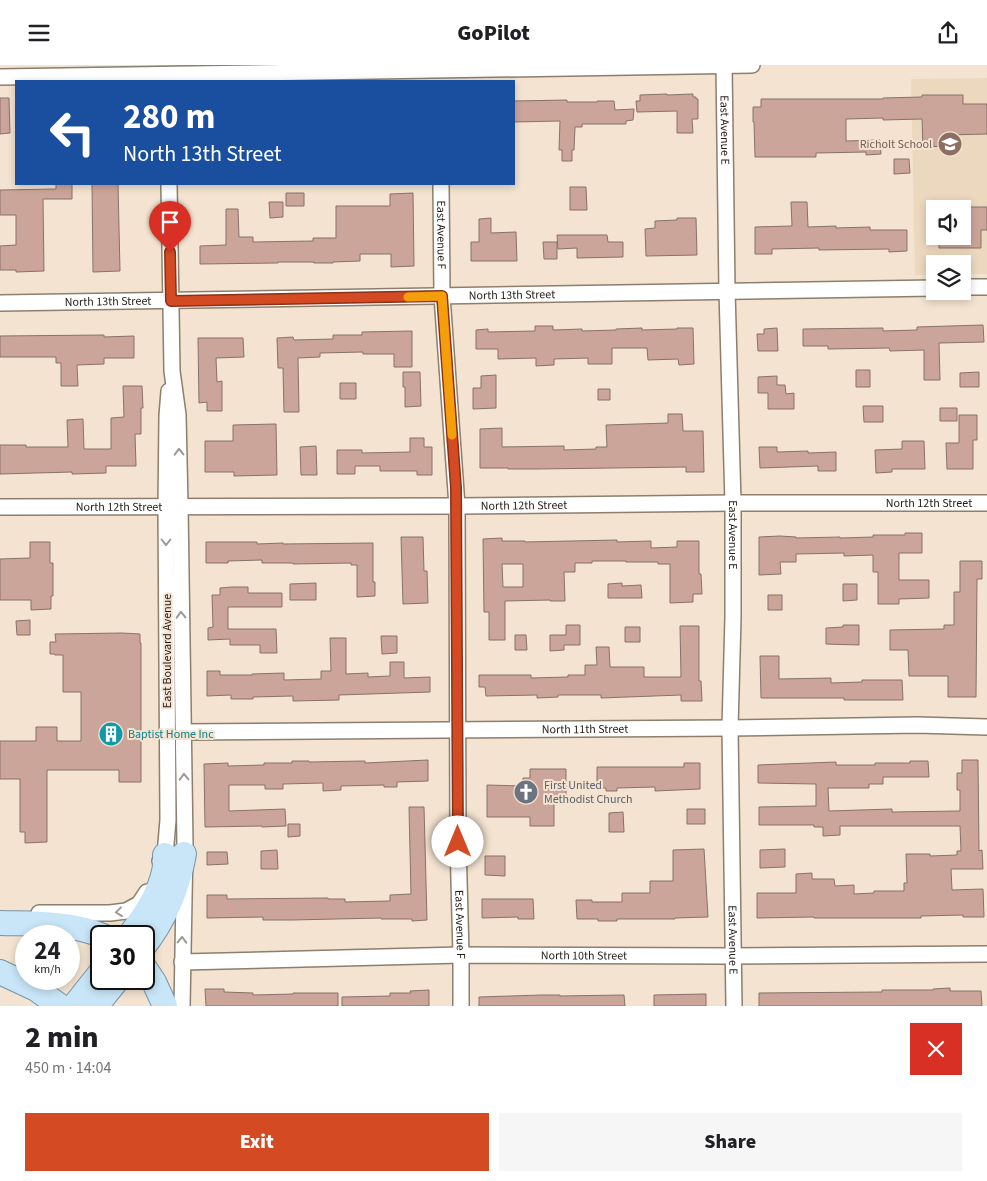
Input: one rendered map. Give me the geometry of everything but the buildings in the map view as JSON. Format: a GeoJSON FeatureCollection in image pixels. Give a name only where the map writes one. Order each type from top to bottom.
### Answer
{"type":"FeatureCollection","features":[{"type":"Feature","properties":{"kind":"main road"},"geometry":{"type":"LineString","coordinates":[[136,925],[157,890],[165,862],[174,855],[178,882],[155,929]]}},
{"type":"Feature","properties":{"kind":"main road"},"geometry":{"type":"LineString","coordinates":[[0,923],[69,926],[90,932]]}},
{"type":"Feature","properties":{"kind":"main road"},"geometry":{"type":"LineString","coordinates":[[0,972],[36,989],[60,1006]]}},
{"type":"Feature","properties":{"kind":"main road"},"geometry":{"type":"LineString","coordinates":[[155,983],[165,1006]]}},
{"type":"Feature","properties":{"kind":"main road"},"geometry":{"type":"LineString","coordinates":[[74,1006],[90,986]]}},
{"type":"Feature","properties":{"kind":"main road"},"geometry":{"type":"LineString","coordinates":[[96,1006],[109,990]]}},
{"type":"Feature","properties":{"kind":"street","name":"East Avenue E"},"geometry":{"type":"LineString","coordinates":[[724,65],[727,291],[733,503],[733,617],[730,728],[734,1006]]}},
{"type":"Feature","properties":{"kind":"street"},"geometry":{"type":"LineString","coordinates":[[0,77],[167,73],[439,72],[752,65]]}},
{"type":"Feature","properties":{"kind":"street","name":"East Boulevard Avenue"},"geometry":{"type":"LineString","coordinates":[[169,185],[172,371],[178,415],[173,506],[168,820],[174,855],[182,962],[182,1006]]}},
{"type":"Feature","properties":{"kind":"street","name":"East Avenue F"},"geometry":{"type":"LineString","coordinates":[[440,185],[442,296],[457,506],[460,1006]]}},
{"type":"Feature","properties":{"kind":"street"},"geometry":{"type":"LineString","coordinates":[[971,287],[987,287]]}},
{"type":"Feature","properties":{"kind":"street","name":"North 13th Street"},"geometry":{"type":"LineString","coordinates":[[0,303],[926,288]]}},
{"type":"Feature","properties":{"kind":"street","name":"North 12th Street"},"geometry":{"type":"LineString","coordinates":[[0,507],[987,503]]}},
{"type":"Feature","properties":{"kind":"street","name":"East Boulevard Avenue"},"geometry":{"type":"LineString","coordinates":[[173,506],[183,732],[174,855]]}},
{"type":"Feature","properties":{"kind":"street","name":"North 11th Street"},"geometry":{"type":"LineString","coordinates":[[183,732],[917,725],[987,727]]}},
{"type":"Feature","properties":{"kind":"street","name":"East Boulevard Avenue"},"geometry":{"type":"LineString","coordinates":[[0,913],[110,913],[126,911],[139,904],[143,899],[160,861],[174,855]]}},
{"type":"Feature","properties":{"kind":"street","name":"North 10th Street"},"geometry":{"type":"LineString","coordinates":[[182,962],[461,955],[987,954]]}},
{"type":"Feature","properties":{"kind":"shaded area","name":"Richolt School"},"geometry":{"type":"Polygon","coordinates":[[[987,78],[987,274],[971,274],[971,255],[926,255],[926,275],[915,275],[911,79],[987,78]]]}},
{"type":"Feature","properties":{"kind":"slow traffic"},"geometry":{"type":"LineString","coordinates":[[408,297],[442,296],[452,435]]}},
{"type":"Feature","properties":{"kind":"place","name":"Richolt School"},"geometry":{"type":"Point","coordinates":[950,144]}},
{"type":"Feature","properties":{"kind":"place","name":"Baptist Home Inc"},"geometry":{"type":"Point","coordinates":[111,734]}},
{"type":"Feature","properties":{"kind":"place","name":"First United Methodist Church"},"geometry":{"type":"Point","coordinates":[526,792]}},
{"type":"Feature","properties":{"kind":"route"},"geometry":{"type":"LineString","coordinates":[[170,252],[171,301],[442,296],[457,506],[458,842]]}}]}
